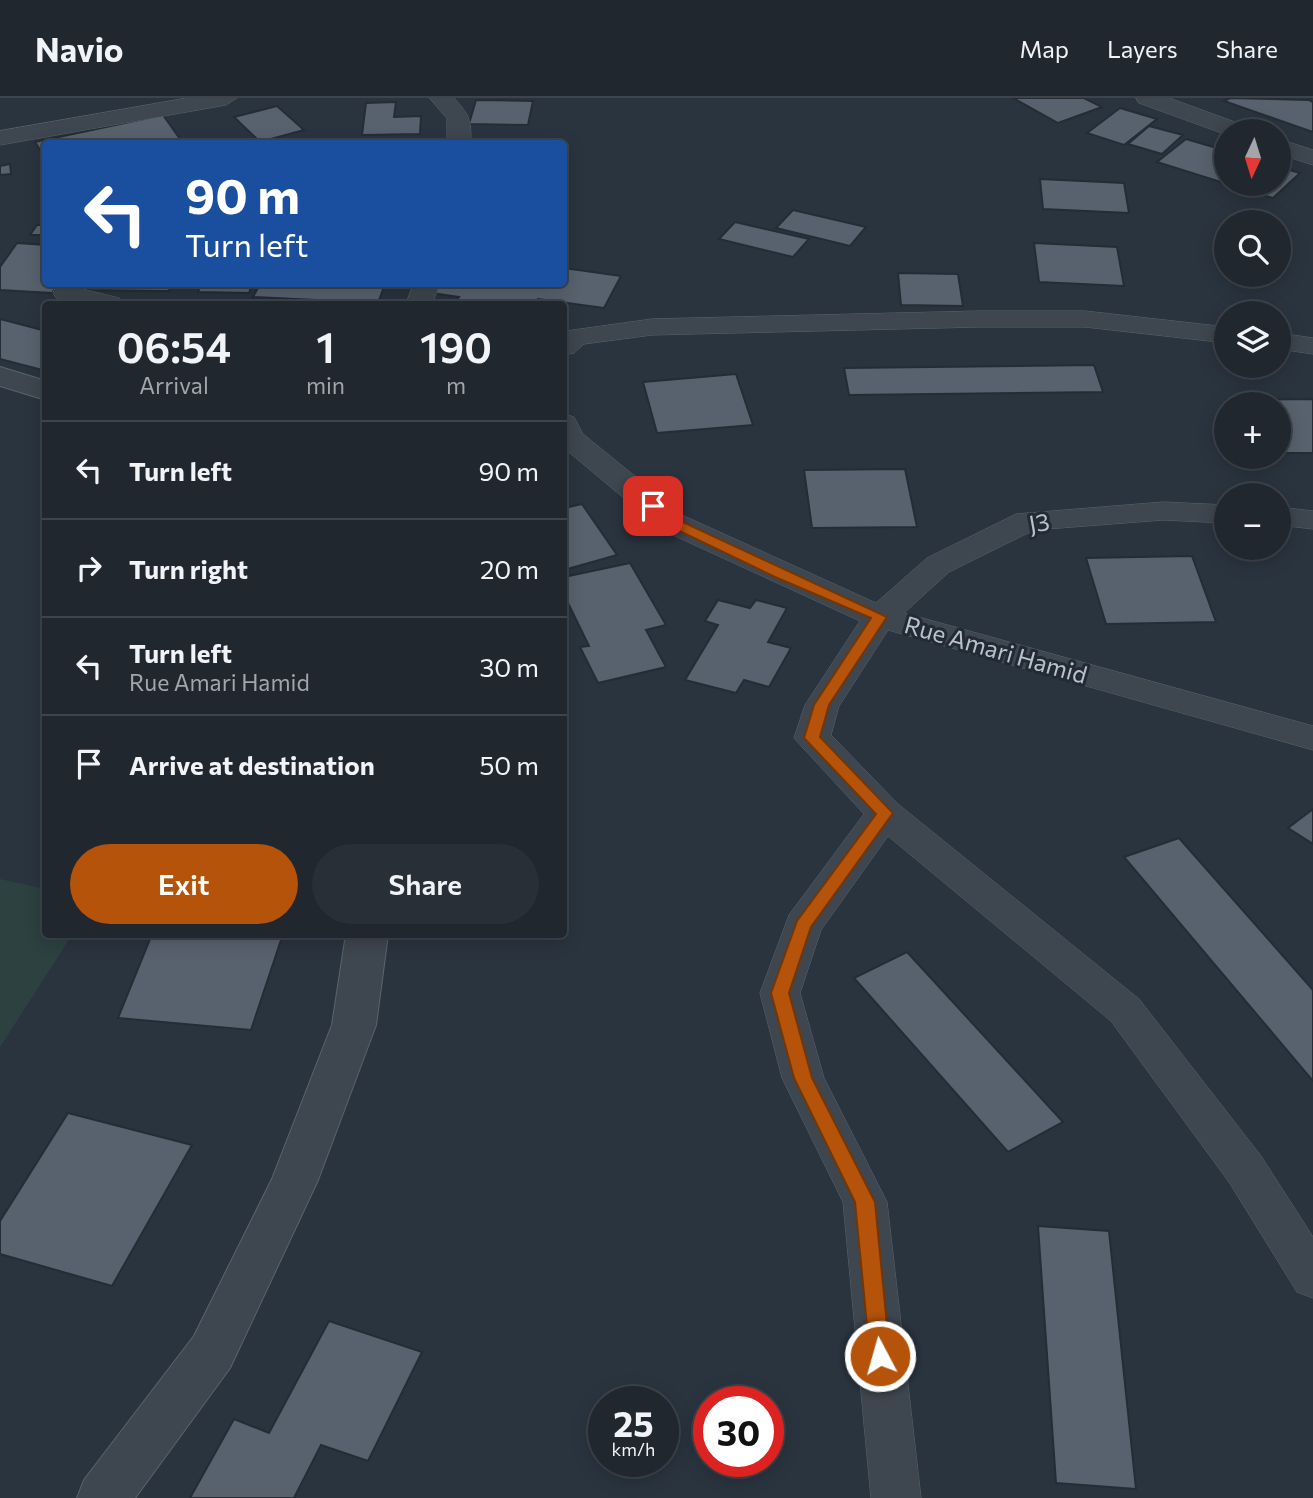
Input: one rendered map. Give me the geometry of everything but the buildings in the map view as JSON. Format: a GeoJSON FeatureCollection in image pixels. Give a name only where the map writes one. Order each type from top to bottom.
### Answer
{"type":"FeatureCollection","features":[{"type":"Feature","properties":{"kind":"street"},"geometry":{"type":"LineString","coordinates":[[0,138],[226,98]]}},
{"type":"Feature","properties":{"kind":"street"},"geometry":{"type":"LineString","coordinates":[[441,98],[459,118],[459,140]]}},
{"type":"Feature","properties":{"kind":"street"},"geometry":{"type":"LineString","coordinates":[[1147,98],[1214,122]]}},
{"type":"Feature","properties":{"kind":"street"},"geometry":{"type":"LineString","coordinates":[[1292,151],[1313,158]]}},
{"type":"Feature","properties":{"kind":"street"},"geometry":{"type":"LineString","coordinates":[[69,287],[66,293],[97,301]]}},
{"type":"Feature","properties":{"kind":"street"},"geometry":{"type":"LineString","coordinates":[[567,344],[576,337],[652,327],[965,320],[1085,320],[1214,334]]}},
{"type":"Feature","properties":{"kind":"street"},"geometry":{"type":"LineString","coordinates":[[1291,343],[1313,346]]}},
{"type":"Feature","properties":{"kind":"street"},"geometry":{"type":"LineString","coordinates":[[0,376],[42,390]]}},
{"type":"Feature","properties":{"kind":"street","name":"Rue Amari Hamid"},"geometry":{"type":"LineString","coordinates":[[567,430],[570,438],[673,523],[780,574],[880,617],[1313,738]]}},
{"type":"Feature","properties":{"kind":"street","name":"J3"},"geometry":{"type":"LineString","coordinates":[[885,813],[812,738],[822,705],[880,617],[938,565],[1027,521],[1163,511],[1214,513]]}},
{"type":"Feature","properties":{"kind":"street"},"geometry":{"type":"LineString","coordinates":[[1291,517],[1313,520]]}},
{"type":"Feature","properties":{"kind":"street"},"geometry":{"type":"LineString","coordinates":[[896,1498],[865,1202],[803,1078],[780,993],[803,925],[885,813],[1125,1010],[1245,1169],[1313,1277]]}},
{"type":"Feature","properties":{"kind":"street"},"geometry":{"type":"LineString","coordinates":[[103,1498],[212,1352],[295,1180],[354,1025],[366,938]]}},
{"type":"Feature","properties":{"kind":"green space"},"geometry":{"type":"Polygon","coordinates":[[[0,879],[42,888],[42,938],[70,938],[0,1047],[0,879]]]}},
{"type":"Feature","properties":{"kind":"route"},"geometry":{"type":"LineString","coordinates":[[653,506],[673,523],[780,574],[880,617],[822,705],[812,738],[885,813],[803,925],[780,993],[803,1078],[865,1202],[880,1356]]}}]}
